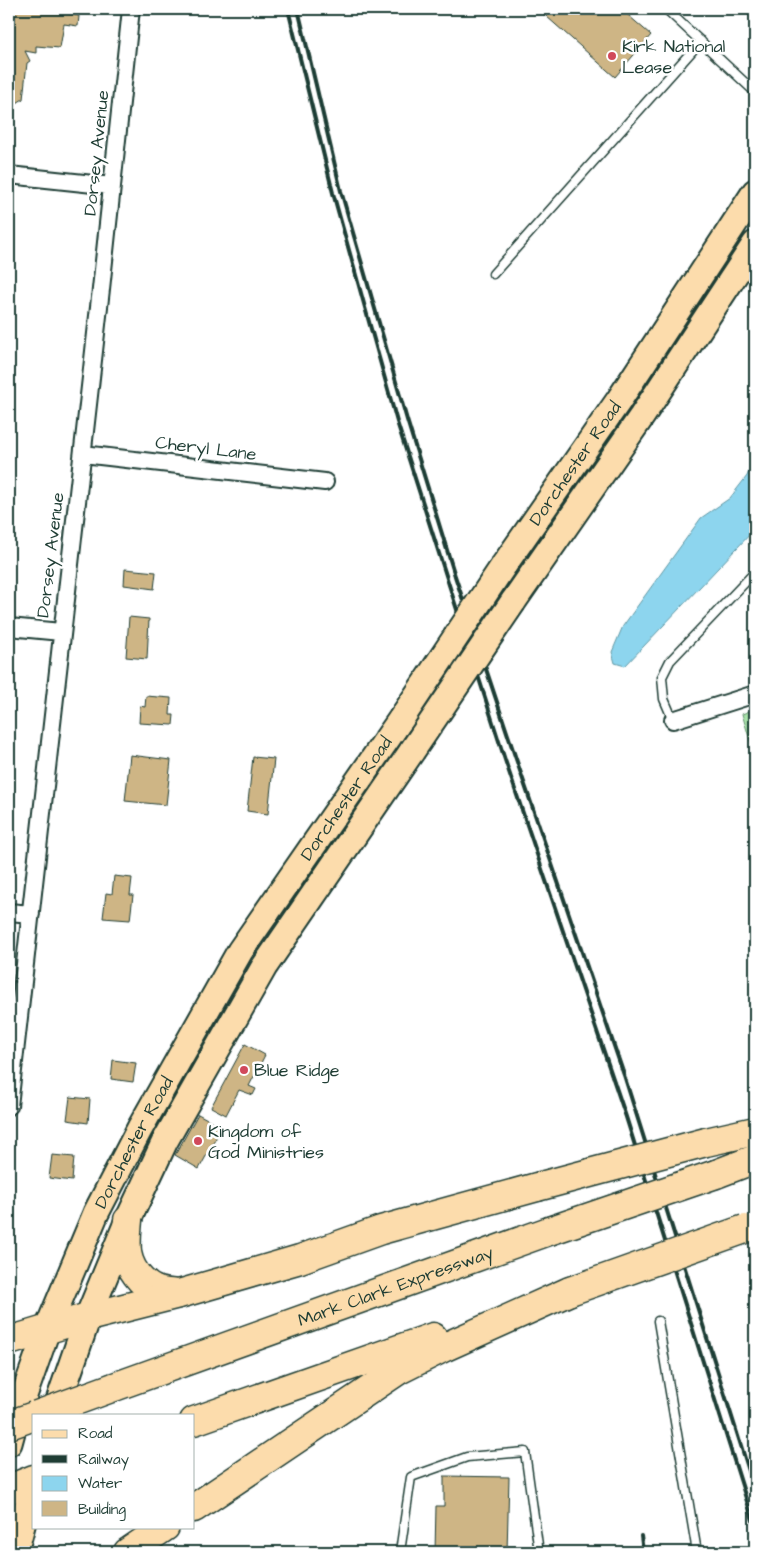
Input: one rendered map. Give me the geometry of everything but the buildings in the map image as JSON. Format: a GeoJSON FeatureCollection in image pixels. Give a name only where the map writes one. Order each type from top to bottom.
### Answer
{"type":"FeatureCollection","features":[{"type":"Feature","properties":{"kind":"highway"},"geometry":{"type":"LineString","coordinates":[[9,1341],[88,1317],[179,1294],[300,1259],[381,1230],[706,1142],[755,1131]]}},
{"type":"Feature","properties":{"kind":"highway","name":"Mark Clark Expressway"},"geometry":{"type":"LineString","coordinates":[[38,1414],[755,1159]]}},
{"type":"Feature","properties":{"kind":"highway"},"geometry":{"type":"LineString","coordinates":[[128,1220],[126,1247],[129,1264],[137,1276],[145,1284],[157,1291],[179,1294]]}},
{"type":"Feature","properties":{"kind":"highway"},"geometry":{"type":"LineString","coordinates":[[195,1421],[750,1227]]}},
{"type":"Feature","properties":{"kind":"highway"},"geometry":{"type":"LineString","coordinates":[[195,1507],[399,1370],[445,1347],[570,1291]]}},
{"type":"Feature","properties":{"kind":"highway","name":"Mark Clark Expressway"},"geometry":{"type":"LineString","coordinates":[[9,1425],[32,1416]]}},
{"type":"Feature","properties":{"kind":"highway"},"geometry":{"type":"LineString","coordinates":[[9,1489],[32,1481]]}},
{"type":"Feature","properties":{"kind":"highway"},"geometry":{"type":"LineString","coordinates":[[128,1552],[164,1528]]}},
{"type":"Feature","properties":{"kind":"main road","name":"Dorchester Road"},"geometry":{"type":"LineString","coordinates":[[9,1444],[15,1421],[47,1330],[96,1213],[140,1128],[240,951],[619,400],[755,192]]}},
{"type":"Feature","properties":{"kind":"main road","name":"Dorchester Road"},"geometry":{"type":"LineString","coordinates":[[54,1414],[88,1317],[128,1220],[165,1141],[264,966],[642,416],[755,244]]}},
{"type":"Feature","properties":{"kind":"main road"},"geometry":{"type":"LineString","coordinates":[[15,1552],[32,1488]]}},
{"type":"Feature","properties":{"kind":"street","name":"Dorsey Avenue"},"geometry":{"type":"LineString","coordinates":[[9,1106],[131,9]]}},
{"type":"Feature","properties":{"kind":"street"},"geometry":{"type":"LineString","coordinates":[[9,175],[112,186]]}},
{"type":"Feature","properties":{"kind":"street","name":"Cheryl Lane"},"geometry":{"type":"LineString","coordinates":[[82,454],[325,482]]}},
{"type":"Feature","properties":{"kind":"street"},"geometry":{"type":"LineString","coordinates":[[9,627],[61,632]]}},
{"type":"Feature","properties":{"kind":"street"},"geometry":{"type":"LineString","coordinates":[[674,720],[755,694]]}},
{"type":"Feature","properties":{"kind":"street"},"geometry":{"type":"LineString","coordinates":[[9,912],[31,914]]}},
{"type":"Feature","properties":{"kind":"lane"},"geometry":{"type":"LineString","coordinates":[[666,9],[755,92]]}},
{"type":"Feature","properties":{"kind":"lane"},"geometry":{"type":"LineString","coordinates":[[494,274],[701,41]]}},
{"type":"Feature","properties":{"kind":"lane"},"geometry":{"type":"LineString","coordinates":[[674,720],[664,699],[662,676],[670,661],[755,572]]}},
{"type":"Feature","properties":{"kind":"lane"},"geometry":{"type":"LineString","coordinates":[[658,1321],[697,1552]]}},
{"type":"Feature","properties":{"kind":"lane"},"geometry":{"type":"LineString","coordinates":[[400,1552],[411,1477],[467,1456],[525,1452],[539,1552]]}},
{"type":"Feature","properties":{"kind":"green space"},"geometry":{"type":"Polygon","coordinates":[[[755,709],[755,757],[742,714],[755,709]]]}},
{"type":"Feature","properties":{"kind":"water"},"geometry":{"type":"Polygon","coordinates":[[[755,457],[755,529],[625,666],[615,663],[612,652],[623,626],[701,518],[730,498],[747,476],[755,457]]]}},
{"type":"Feature","properties":{"kind":"railway"},"geometry":{"type":"LineString","coordinates":[[288,9],[333,193],[397,422],[505,760],[626,1117],[755,1527]]}},
{"type":"Feature","properties":{"kind":"railway"},"geometry":{"type":"LineString","coordinates":[[298,9],[341,191],[407,420],[455,576],[624,1075],[755,1490]]}},
{"type":"Feature","properties":{"kind":"railway"},"geometry":{"type":"LineString","coordinates":[[641,1536],[643,1552]]}},
{"type":"Feature","properties":{"kind":"place","name":"Kirk National Lease"},"geometry":{"type":"Point","coordinates":[612,56]}},
{"type":"Feature","properties":{"kind":"place","name":"Blue Ridge"},"geometry":{"type":"Point","coordinates":[244,1070]}},
{"type":"Feature","properties":{"kind":"place","name":"Kingdom of God Ministries"},"geometry":{"type":"Point","coordinates":[198,1141]}}]}
